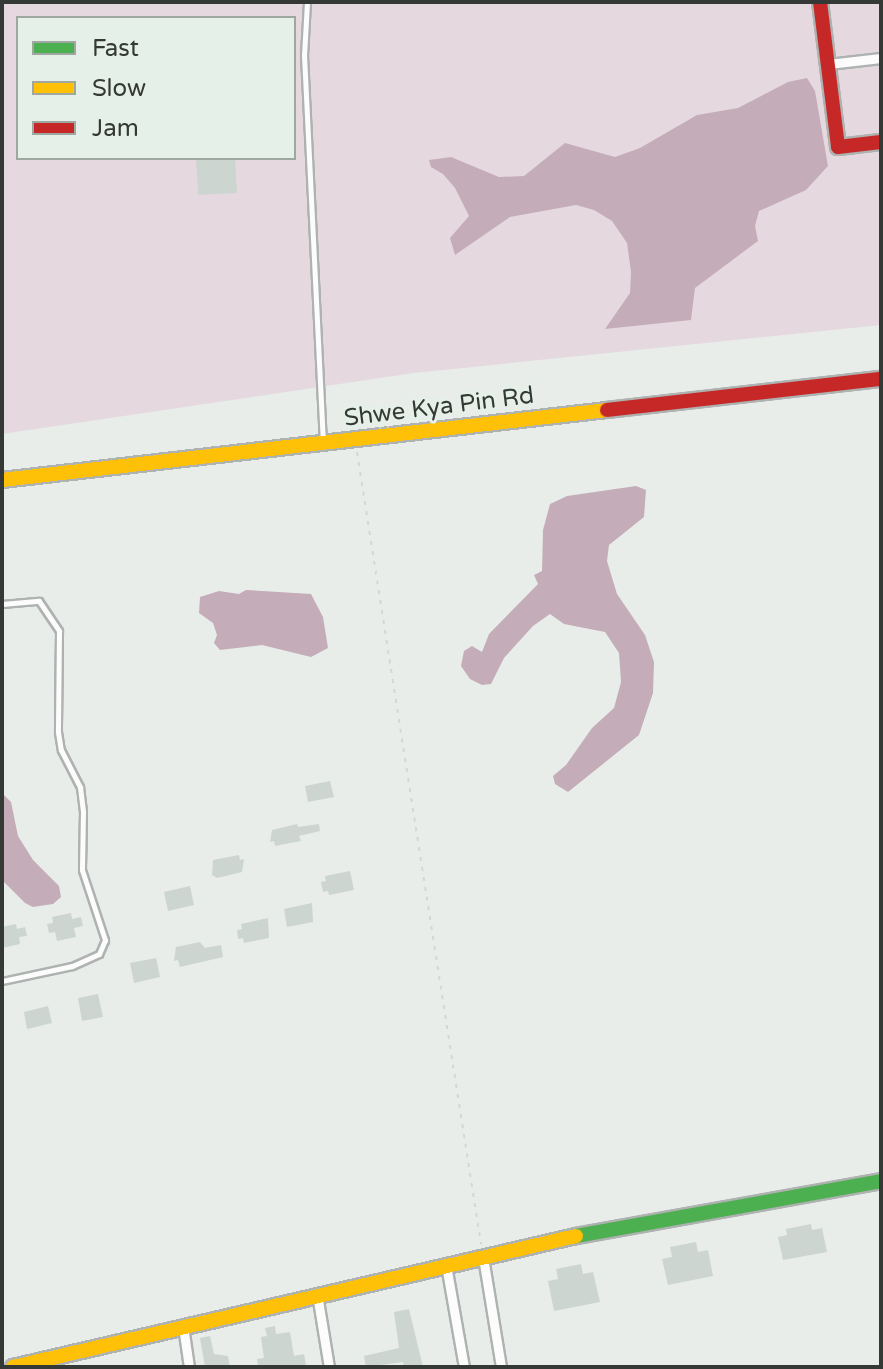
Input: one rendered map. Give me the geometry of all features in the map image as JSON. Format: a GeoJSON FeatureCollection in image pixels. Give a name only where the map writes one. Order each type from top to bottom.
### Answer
{"type":"FeatureCollection","features":[{"type":"Feature","properties":{"kind":"street"},"geometry":{"type":"LineString","coordinates":[[820,2],[838,147],[881,142]]}},
{"type":"Feature","properties":{"kind":"street"},"geometry":{"type":"LineString","coordinates":[[828,64],[881,58]]}},
{"type":"Feature","properties":{"kind":"street","name":"Shwe Kya Pin Rd"},"geometry":{"type":"LineString","coordinates":[[2,480],[881,379]]}},
{"type":"Feature","properties":{"kind":"street"},"geometry":{"type":"LineString","coordinates":[[13,1367],[603,1230],[881,1181]]}},
{"type":"Feature","properties":{"kind":"street"},"geometry":{"type":"LineString","coordinates":[[483,1257],[501,1367]]}},
{"type":"Feature","properties":{"kind":"street"},"geometry":{"type":"LineString","coordinates":[[446,1265],[464,1367]]}},
{"type":"Feature","properties":{"kind":"street"},"geometry":{"type":"LineString","coordinates":[[317,1294],[329,1367]]}},
{"type":"Feature","properties":{"kind":"street"},"geometry":{"type":"LineString","coordinates":[[183,1326],[189,1367]]}},
{"type":"Feature","properties":{"kind":"lane"},"geometry":{"type":"LineString","coordinates":[[307,2],[304,55],[323,445]]}},
{"type":"Feature","properties":{"kind":"lane"},"geometry":{"type":"LineString","coordinates":[[2,604],[39,601],[59,631],[58,732],[61,750],[80,787],[83,811],[82,870],[105,940],[99,954],[72,966],[2,981]]}},
{"type":"Feature","properties":{"kind":"path"},"geometry":{"type":"LineString","coordinates":[[355,438],[483,1257]]}},
{"type":"Feature","properties":{"kind":"shaded area"},"geometry":{"type":"Polygon","coordinates":[[[2,2],[881,2],[881,325],[414,373],[2,434],[2,2]]]}},
{"type":"Feature","properties":{"kind":"shaded area"},"geometry":{"type":"Polygon","coordinates":[[[807,78],[815,91],[828,166],[806,190],[759,211],[755,226],[758,241],[695,288],[691,320],[605,329],[630,293],[627,243],[612,221],[594,210],[576,205],[510,217],[455,255],[450,238],[469,216],[455,188],[443,174],[431,167],[429,160],[451,157],[499,177],[524,176],[565,143],[615,157],[640,148],[697,115],[738,108],[788,82],[807,78]]]}},
{"type":"Feature","properties":{"kind":"shaded area"},"geometry":{"type":"Polygon","coordinates":[[[636,486],[646,490],[644,517],[609,545],[607,561],[617,594],[645,635],[654,662],[653,693],[639,735],[568,792],[555,784],[553,776],[566,765],[592,728],[614,708],[621,682],[619,653],[605,632],[564,624],[550,614],[533,626],[504,658],[491,684],[482,685],[470,679],[461,666],[464,651],[472,646],[482,652],[489,634],[538,584],[534,575],[542,571],[543,530],[550,504],[567,496],[636,486]]]}},
{"type":"Feature","properties":{"kind":"shaded area"},"geometry":{"type":"Polygon","coordinates":[[[246,590],[311,594],[323,617],[328,648],[311,657],[262,645],[220,650],[214,643],[217,635],[213,623],[199,613],[200,597],[219,591],[239,594],[246,590]]]}},
{"type":"Feature","properties":{"kind":"shaded area"},"geometry":{"type":"Polygon","coordinates":[[[2,793],[11,802],[18,836],[33,860],[59,886],[61,897],[53,904],[33,907],[2,880],[2,793]]]}},
{"type":"Feature","properties":{"kind":"building"},"geometry":{"type":"Polygon","coordinates":[[[196,160],[235,160],[237,193],[198,195],[196,160]]]}},
{"type":"Feature","properties":{"kind":"building"},"geometry":{"type":"Polygon","coordinates":[[[330,781],[334,797],[308,802],[305,786],[330,781]]]}},
{"type":"Feature","properties":{"kind":"building"},"geometry":{"type":"Polygon","coordinates":[[[297,824],[298,827],[319,824],[320,831],[299,836],[301,841],[275,846],[274,841],[270,842],[272,830],[297,824]]]}},
{"type":"Feature","properties":{"kind":"building"},"geometry":{"type":"Polygon","coordinates":[[[239,855],[240,860],[244,859],[242,872],[217,878],[212,875],[213,860],[239,855]]]}},
{"type":"Feature","properties":{"kind":"building"},"geometry":{"type":"Polygon","coordinates":[[[350,871],[354,890],[329,895],[328,891],[323,892],[321,882],[326,881],[325,876],[350,871]]]}},
{"type":"Feature","properties":{"kind":"building"},"geometry":{"type":"Polygon","coordinates":[[[190,886],[194,905],[168,911],[164,892],[190,886]]]}},
{"type":"Feature","properties":{"kind":"building"},"geometry":{"type":"Polygon","coordinates":[[[312,903],[313,922],[287,927],[284,909],[312,903]]]}},
{"type":"Feature","properties":{"kind":"building"},"geometry":{"type":"Polygon","coordinates":[[[71,913],[72,919],[81,917],[83,926],[74,928],[76,937],[57,941],[55,932],[49,933],[47,924],[53,923],[52,917],[71,913]]]}},
{"type":"Feature","properties":{"kind":"building"},"geometry":{"type":"Polygon","coordinates":[[[268,918],[269,938],[244,943],[243,938],[238,939],[237,930],[242,929],[241,924],[268,918]]]}},
{"type":"Feature","properties":{"kind":"building"},"geometry":{"type":"Polygon","coordinates":[[[16,924],[17,929],[25,927],[27,936],[19,937],[20,944],[2,948],[2,927],[16,924]]]}},
{"type":"Feature","properties":{"kind":"building"},"geometry":{"type":"Polygon","coordinates":[[[200,942],[205,948],[221,945],[223,957],[180,967],[178,960],[174,961],[176,947],[200,942]]]}},
{"type":"Feature","properties":{"kind":"building"},"geometry":{"type":"Polygon","coordinates":[[[156,958],[160,977],[134,983],[130,963],[156,958]]]}},
{"type":"Feature","properties":{"kind":"building"},"geometry":{"type":"Polygon","coordinates":[[[98,994],[103,1017],[82,1021],[78,998],[98,994]]]}},
{"type":"Feature","properties":{"kind":"building"},"geometry":{"type":"Polygon","coordinates":[[[48,1006],[52,1023],[27,1029],[24,1012],[48,1006]]]}},
{"type":"Feature","properties":{"kind":"building"},"geometry":{"type":"Polygon","coordinates":[[[811,1224],[812,1230],[822,1228],[827,1252],[783,1260],[778,1237],[787,1235],[786,1229],[811,1224]]]}},
{"type":"Feature","properties":{"kind":"building"},"geometry":{"type":"Polygon","coordinates":[[[696,1242],[698,1252],[708,1250],[713,1276],[668,1285],[662,1259],[672,1257],[670,1247],[696,1242]]]}},
{"type":"Feature","properties":{"kind":"building"},"geometry":{"type":"Polygon","coordinates":[[[581,1264],[583,1274],[593,1272],[600,1302],[554,1311],[548,1281],[558,1279],[556,1269],[581,1264]]]}},
{"type":"Feature","properties":{"kind":"building"},"geometry":{"type":"Polygon","coordinates":[[[409,1309],[423,1367],[404,1367],[403,1362],[366,1367],[364,1356],[399,1348],[394,1312],[409,1309]]]}},
{"type":"Feature","properties":{"kind":"building"},"geometry":{"type":"Polygon","coordinates":[[[275,1326],[276,1334],[290,1332],[294,1356],[304,1354],[306,1365],[258,1367],[257,1359],[264,1358],[261,1337],[267,1336],[265,1328],[275,1326]]]}},
{"type":"Feature","properties":{"kind":"building"},"geometry":{"type":"Polygon","coordinates":[[[210,1336],[214,1354],[228,1356],[230,1367],[205,1367],[200,1338],[210,1336]]]}},
{"type":"Feature","properties":{"kind":"traffic: fast"},"geometry":{"type":"LineString","coordinates":[[576,1236],[881,1181]]}},
{"type":"Feature","properties":{"kind":"traffic: slow"},"geometry":{"type":"LineString","coordinates":[[2,480],[607,410]]}},
{"type":"Feature","properties":{"kind":"traffic: slow"},"geometry":{"type":"LineString","coordinates":[[13,1367],[576,1236]]}},
{"type":"Feature","properties":{"kind":"traffic: jam"},"geometry":{"type":"LineString","coordinates":[[820,2],[838,147],[881,142]]}},
{"type":"Feature","properties":{"kind":"traffic: jam"},"geometry":{"type":"LineString","coordinates":[[607,410],[881,379]]}}]}
